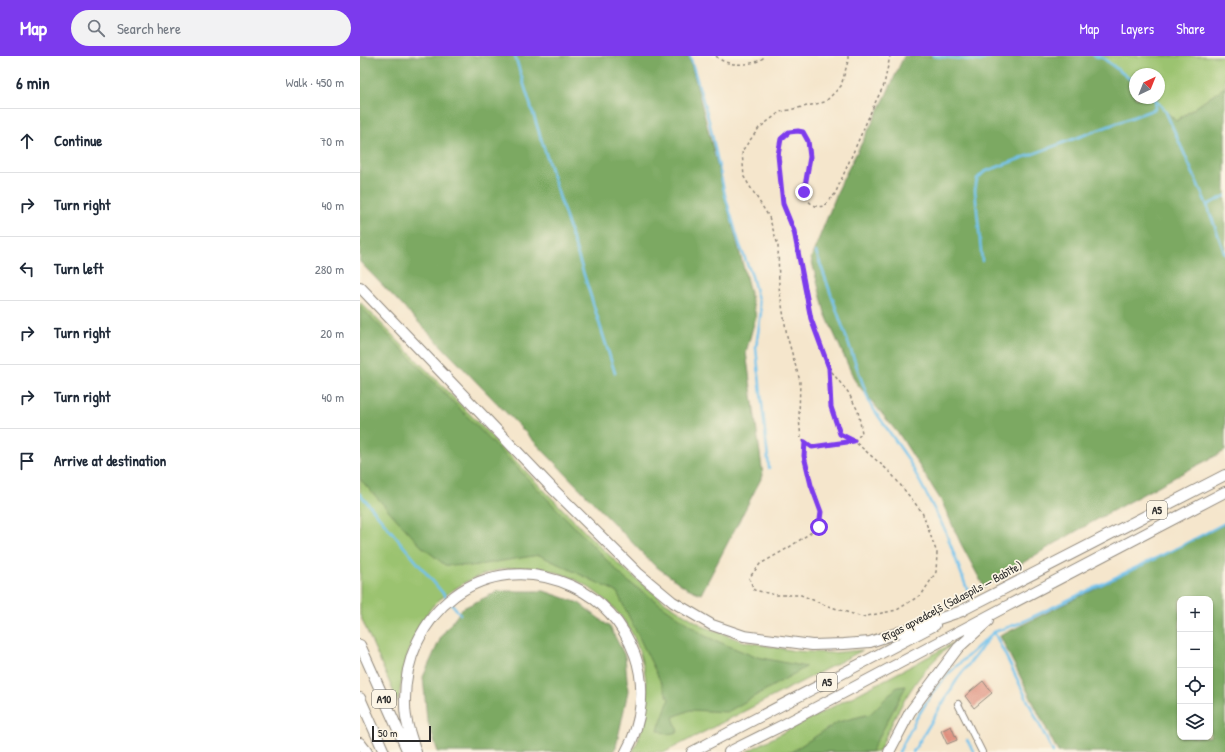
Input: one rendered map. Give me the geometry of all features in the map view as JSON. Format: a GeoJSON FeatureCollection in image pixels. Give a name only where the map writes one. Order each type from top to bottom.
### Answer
{"type":"FeatureCollection","features":[{"type":"Feature","properties":{"kind":"highway"},"geometry":{"type":"LineString","coordinates":[[360,287],[554,490],[638,573],[673,602],[712,625],[744,636],[812,645],[844,644],[870,642],[962,611]]}},
{"type":"Feature","properties":{"kind":"highway","name":"Rīgas apvedceļš (Salaspils — Babīte)"},"geometry":{"type":"LineString","coordinates":[[692,752],[1225,475]]}},
{"type":"Feature","properties":{"kind":"highway","name":"A5"},"geometry":{"type":"LineString","coordinates":[[729,752],[1225,492]]}},
{"type":"Feature","properties":{"kind":"highway"},"geometry":{"type":"LineString","coordinates":[[416,752],[407,719],[405,689],[415,648],[424,628],[450,598],[464,589],[484,580],[506,575],[520,574],[547,576],[579,589],[603,605],[624,630],[636,658],[639,669],[641,689],[641,703],[638,720],[626,752]]}},
{"type":"Feature","properties":{"kind":"highway"},"geometry":{"type":"LineString","coordinates":[[889,752],[910,712],[958,648],[980,627],[1007,606]]}},
{"type":"Feature","properties":{"kind":"highway","name":"A10"},"geometry":{"type":"LineString","coordinates":[[360,645],[408,752]]}},
{"type":"Feature","properties":{"kind":"highway","name":"A10"},"geometry":{"type":"LineString","coordinates":[[360,698],[384,752]]}},
{"type":"Feature","properties":{"kind":"highway"},"geometry":{"type":"LineString","coordinates":[[360,743],[367,752]]}},
{"type":"Feature","properties":{"kind":"street"},"geometry":{"type":"LineString","coordinates":[[958,704],[982,752]]}},
{"type":"Feature","properties":{"kind":"path"},"geometry":{"type":"LineString","coordinates":[[716,56],[720,60],[735,65],[757,61],[766,56]]}},
{"type":"Feature","properties":{"kind":"path"},"geometry":{"type":"LineString","coordinates":[[848,56],[841,86],[825,102],[780,112],[759,128],[742,151],[744,177],[769,217],[778,245],[779,287],[787,336],[800,381],[799,418],[801,439],[812,447],[854,441],[862,433],[858,411],[848,392],[829,368],[811,319],[794,231],[783,204],[778,155],[781,139],[789,132],[803,132],[808,141],[810,157],[804,192],[808,201],[818,207],[824,206],[835,194],[884,85],[890,56]]}},
{"type":"Feature","properties":{"kind":"path"},"geometry":{"type":"LineString","coordinates":[[805,442],[804,456],[811,485],[821,512],[819,527],[788,548],[760,564],[749,578],[754,590],[776,595],[801,595],[825,605],[862,617],[897,610],[922,594],[936,572],[937,553],[922,512],[890,472],[854,441],[840,434],[831,407],[829,368]]}},
{"type":"Feature","properties":{"kind":"green space"},"geometry":{"type":"Polygon","coordinates":[[[360,56],[689,56],[756,316],[746,352],[763,475],[701,594],[685,587],[654,565],[360,262],[360,56]]]}},
{"type":"Feature","properties":{"kind":"green space"},"geometry":{"type":"Polygon","coordinates":[[[904,56],[1099,56],[1129,78],[1129,104],[1159,104],[1176,121],[1225,87],[1225,451],[1103,516],[984,587],[960,542],[942,502],[901,437],[855,381],[825,313],[811,258],[842,181],[884,100],[904,56]]]}},
{"type":"Feature","properties":{"kind":"green space"},"geometry":{"type":"Polygon","coordinates":[[[1099,56],[1225,56],[1225,87],[1176,121],[1159,104],[1165,104],[1165,68],[1129,68],[1129,78],[1099,56]]]}},
{"type":"Feature","properties":{"kind":"green space"},"geometry":{"type":"Polygon","coordinates":[[[360,302],[586,533],[623,568],[666,603],[705,627],[742,641],[795,651],[831,653],[863,650],[665,752],[632,752],[643,724],[647,700],[647,688],[639,650],[634,637],[620,615],[591,589],[567,576],[543,569],[523,567],[502,569],[473,578],[440,599],[432,607],[422,621],[412,643],[402,678],[398,702],[360,615],[360,302]]]}},
{"type":"Feature","properties":{"kind":"green space"},"geometry":{"type":"Polygon","coordinates":[[[360,306],[626,580],[705,636],[753,656],[806,667],[727,712],[690,710],[673,717],[678,732],[667,734],[658,730],[669,699],[617,592],[539,555],[472,566],[445,565],[421,546],[360,479],[360,306]]]}},
{"type":"Feature","properties":{"kind":"green space"},"geometry":{"type":"Polygon","coordinates":[[[1225,524],[1225,752],[1058,752],[1000,636],[1225,524]]]}},
{"type":"Feature","properties":{"kind":"green space"},"geometry":{"type":"Polygon","coordinates":[[[499,591],[544,591],[579,603],[610,627],[625,656],[628,691],[616,747],[613,752],[438,752],[427,719],[423,677],[442,635],[463,608],[499,591]]]}},
{"type":"Feature","properties":{"kind":"green space"},"geometry":{"type":"Polygon","coordinates":[[[955,642],[930,665],[919,678],[901,706],[879,752],[746,752],[915,664],[955,642]]]}},
{"type":"Feature","properties":{"kind":"green space"},"geometry":{"type":"Polygon","coordinates":[[[906,686],[871,752],[791,752],[838,722],[870,714],[897,687],[906,686]]]}},
{"type":"Feature","properties":{"kind":"building"},"geometry":{"type":"Polygon","coordinates":[[[983,681],[992,693],[974,708],[965,696],[983,681]]]}},
{"type":"Feature","properties":{"kind":"building"},"geometry":{"type":"Polygon","coordinates":[[[951,726],[957,740],[947,744],[941,731],[951,726]]]}},
{"type":"Feature","properties":{"kind":"waterway"},"geometry":{"type":"LineString","coordinates":[[515,56],[615,373]]}},
{"type":"Feature","properties":{"kind":"waterway"},"geometry":{"type":"LineString","coordinates":[[690,56],[709,121],[725,195],[740,246],[752,276],[761,312],[756,348],[769,468]]}},
{"type":"Feature","properties":{"kind":"waterway"},"geometry":{"type":"LineString","coordinates":[[933,56],[980,61],[993,56]]}},
{"type":"Feature","properties":{"kind":"waterway"},"geometry":{"type":"LineString","coordinates":[[1094,56],[1103,58],[1129,78]]}},
{"type":"Feature","properties":{"kind":"waterway"},"geometry":{"type":"LineString","coordinates":[[982,261],[975,190],[977,179],[984,172],[1155,109],[1156,104]]}},
{"type":"Feature","properties":{"kind":"waterway"},"geometry":{"type":"LineString","coordinates":[[1159,104],[1165,110],[1207,205],[1225,254]]}},
{"type":"Feature","properties":{"kind":"waterway"},"geometry":{"type":"LineString","coordinates":[[1207,205],[1225,196]]}},
{"type":"Feature","properties":{"kind":"waterway"},"geometry":{"type":"LineString","coordinates":[[816,252],[870,404],[908,459],[945,530],[970,597]]}},
{"type":"Feature","properties":{"kind":"waterway"},"geometry":{"type":"LineString","coordinates":[[360,494],[446,597]]}},
{"type":"Feature","properties":{"kind":"waterway"},"geometry":{"type":"LineString","coordinates":[[899,752],[916,719],[933,692],[949,673],[994,632],[1020,623],[1171,551],[1225,523]]}},
{"type":"Feature","properties":{"kind":"waterway"},"geometry":{"type":"LineString","coordinates":[[452,604],[460,614]]}},
{"type":"Feature","properties":{"kind":"waterway"},"geometry":{"type":"LineString","coordinates":[[994,632],[1053,752]]}},
{"type":"Feature","properties":{"kind":"waterway"},"geometry":{"type":"LineString","coordinates":[[913,752],[958,678],[989,638]]}},
{"type":"Feature","properties":{"kind":"waterway"},"geometry":{"type":"LineString","coordinates":[[967,740],[974,752]]}},
{"type":"Feature","properties":{"kind":"route"},"geometry":{"type":"LineString","coordinates":[[804,192],[810,157],[808,141],[803,132],[789,132],[781,139],[778,155],[783,204],[794,231],[811,319],[829,368],[831,407],[840,434],[854,441],[812,447],[805,442],[804,456],[811,485],[821,512],[819,527]]}}]}
